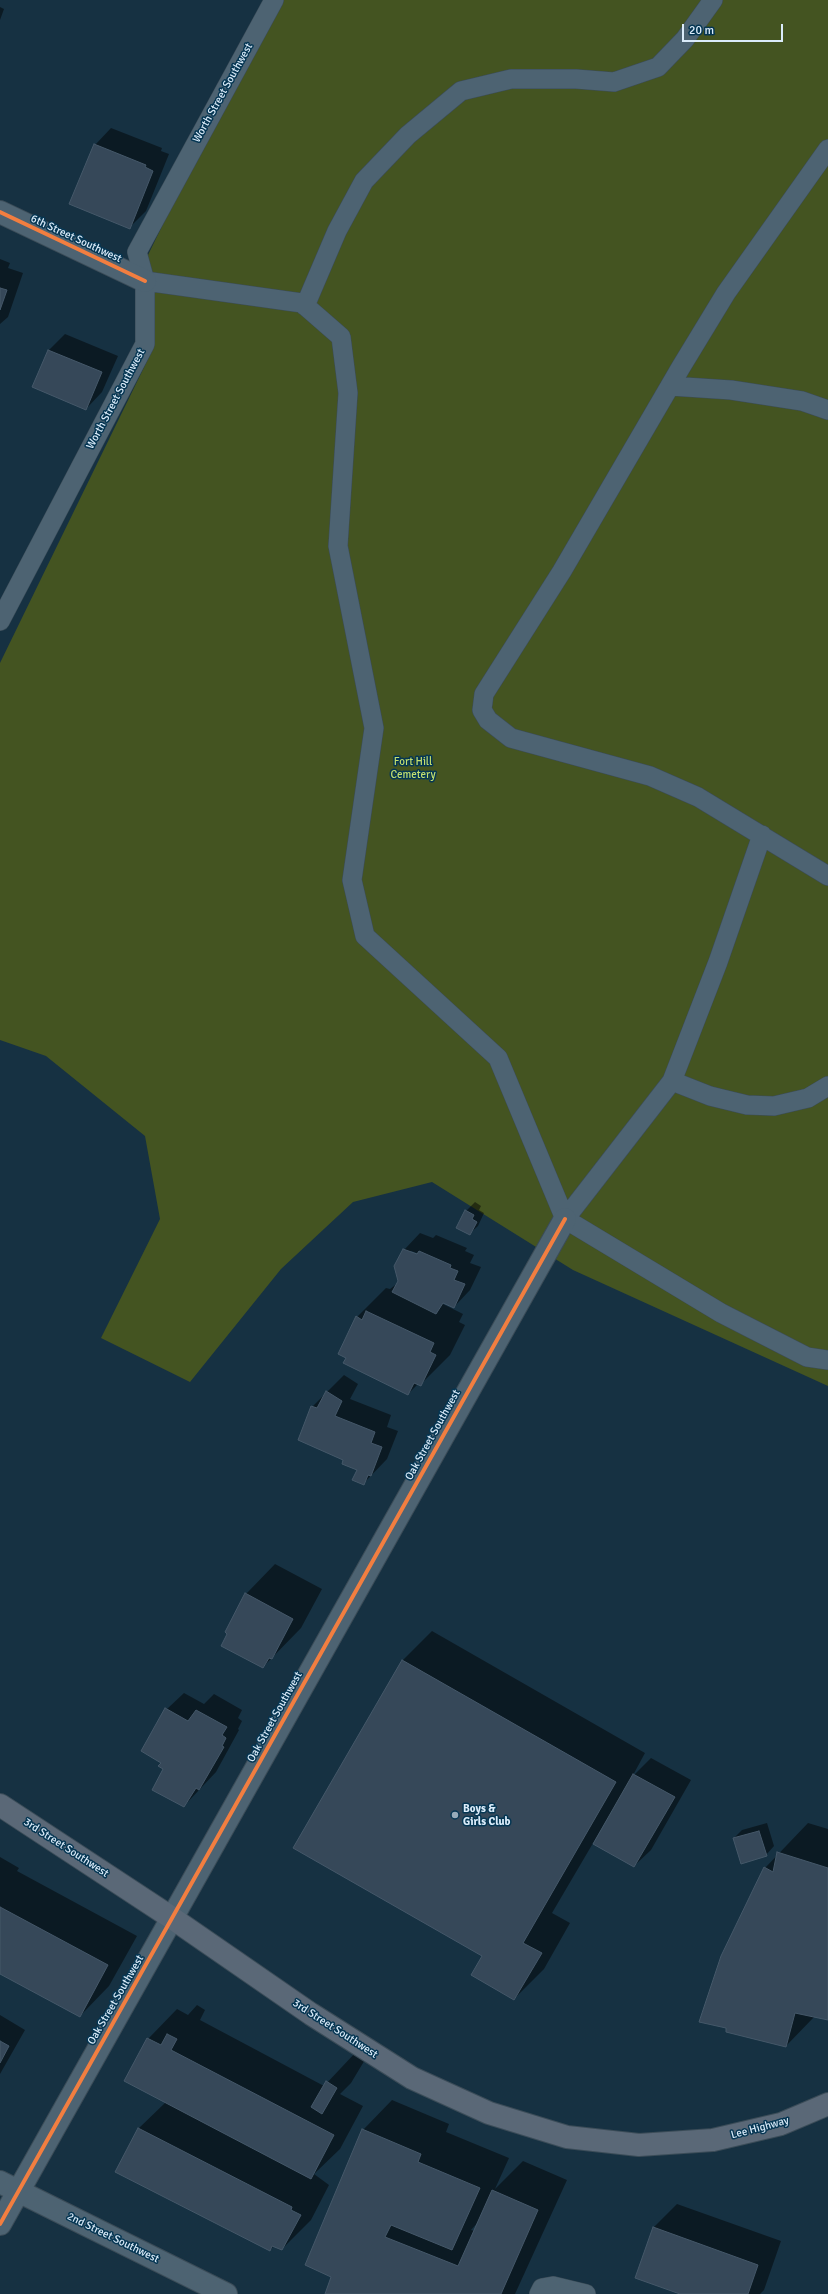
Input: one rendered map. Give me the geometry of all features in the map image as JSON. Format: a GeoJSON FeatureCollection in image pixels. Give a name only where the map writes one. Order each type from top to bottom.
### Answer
{"type":"FeatureCollection","features":[{"type":"Feature","properties":{"kind":"main road","name":"3rd Street Southwest"},"geometry":{"type":"LineString","coordinates":[[0,1805],[172,1918],[311,2014],[412,2078],[489,2112],[567,2137],[639,2145],[713,2140]]}},
{"type":"Feature","properties":{"kind":"main road","name":"Lee Highway"},"geometry":{"type":"LineString","coordinates":[[713,2140],[781,2124],[828,2104]]}},
{"type":"Feature","properties":{"kind":"street","name":"6th Street Southwest"},"geometry":{"type":"LineString","coordinates":[[0,212],[145,281]]}},
{"type":"Feature","properties":{"kind":"street","name":"Oak Street Southwest"},"geometry":{"type":"LineString","coordinates":[[0,2224],[9,2186],[172,1918],[565,1219]]}},
{"type":"Feature","properties":{"kind":"street","name":"2nd Street Southwest"},"geometry":{"type":"LineString","coordinates":[[9,2186],[226,2294]]}},
{"type":"Feature","properties":{"kind":"lane","name":"Worth Street Southwest"},"geometry":{"type":"LineString","coordinates":[[0,621],[145,344],[145,281],[137,252],[274,0]]}},
{"type":"Feature","properties":{"kind":"lane"},"geometry":{"type":"LineString","coordinates":[[306,306],[337,231],[364,181],[408,135],[460,91],[511,80],[576,79],[614,82],[658,67],[685,39],[713,0]]}},
{"type":"Feature","properties":{"kind":"lane"},"geometry":{"type":"LineString","coordinates":[[828,149],[726,294],[670,386],[562,571],[484,694],[482,710],[488,720],[511,738],[650,776],[698,797],[828,876]]}},
{"type":"Feature","properties":{"kind":"lane"},"geometry":{"type":"LineString","coordinates":[[145,281],[302,303],[341,337],[348,393],[338,546],[374,728],[352,880],[365,936],[498,1058],[565,1219],[722,1313],[807,1357],[828,1360]]}},
{"type":"Feature","properties":{"kind":"lane"},"geometry":{"type":"LineString","coordinates":[[670,386],[731,390],[802,401],[828,410]]}},
{"type":"Feature","properties":{"kind":"lane"},"geometry":{"type":"LineString","coordinates":[[565,1219],[672,1081],[718,962],[762,835]]}},
{"type":"Feature","properties":{"kind":"lane"},"geometry":{"type":"LineString","coordinates":[[672,1081],[710,1096],[747,1105],[774,1106],[808,1098],[828,1086]]}},
{"type":"Feature","properties":{"kind":"lane"},"geometry":{"type":"LineString","coordinates":[[539,2294],[542,2288],[553,2286],[586,2294]]}},
{"type":"Feature","properties":{"kind":"green space","name":"Fort Hill Cemetery"},"geometry":{"type":"Polygon","coordinates":[[[272,0],[828,0],[828,1386],[573,1270],[432,1182],[353,1202],[281,1269],[190,1382],[101,1338],[160,1219],[145,1136],[46,1056],[0,1040],[0,663],[152,351],[148,255],[272,0]]]}},
{"type":"Feature","properties":{"kind":"building"},"geometry":{"type":"Polygon","coordinates":[[[94,144],[146,165],[145,167],[153,171],[130,229],[69,204],[94,144]]]}},
{"type":"Feature","properties":{"kind":"building"},"geometry":{"type":"Polygon","coordinates":[[[0,288],[7,290],[0,310],[0,288]]]}},
{"type":"Feature","properties":{"kind":"building"},"geometry":{"type":"Polygon","coordinates":[[[48,350],[102,372],[86,410],[32,387],[48,350]]]}},
{"type":"Feature","properties":{"kind":"building"},"geometry":{"type":"Polygon","coordinates":[[[465,1210],[474,1215],[472,1219],[477,1222],[470,1235],[456,1228],[465,1210]]]}},
{"type":"Feature","properties":{"kind":"building"},"geometry":{"type":"Polygon","coordinates":[[[403,1249],[417,1254],[419,1251],[451,1265],[450,1268],[458,1271],[454,1280],[465,1284],[454,1308],[443,1303],[436,1314],[392,1292],[398,1281],[394,1266],[403,1249]]]}},
{"type":"Feature","properties":{"kind":"building"},"geometry":{"type":"Polygon","coordinates":[[[366,1311],[434,1343],[430,1352],[436,1355],[421,1386],[414,1383],[408,1395],[343,1363],[346,1358],[338,1354],[356,1316],[362,1320],[366,1311]]]}},
{"type":"Feature","properties":{"kind":"building"},"geometry":{"type":"Polygon","coordinates":[[[326,1391],[342,1401],[335,1416],[375,1432],[371,1443],[382,1447],[371,1476],[368,1475],[364,1485],[352,1480],[357,1470],[342,1464],[343,1460],[298,1440],[311,1406],[317,1408],[326,1391]]]}},
{"type":"Feature","properties":{"kind":"building"},"geometry":{"type":"Polygon","coordinates":[[[245,1593],[293,1619],[272,1659],[269,1658],[263,1668],[221,1646],[227,1634],[225,1632],[245,1593]]]}},
{"type":"Feature","properties":{"kind":"building","name":"Boys & Girls Club"},"geometry":{"type":"Polygon","coordinates":[[[402,1660],[616,1782],[523,1943],[542,1953],[514,2000],[471,1975],[482,1956],[293,1848],[402,1660]]]}},
{"type":"Feature","properties":{"kind":"building"},"geometry":{"type":"Polygon","coordinates":[[[165,1708],[188,1721],[196,1710],[227,1727],[222,1735],[226,1738],[222,1746],[224,1747],[199,1790],[196,1788],[184,1807],[152,1790],[163,1769],[158,1766],[161,1763],[141,1751],[165,1708]]]}},
{"type":"Feature","properties":{"kind":"building"},"geometry":{"type":"Polygon","coordinates":[[[633,1774],[675,1797],[634,1867],[593,1844],[633,1774]]]}},
{"type":"Feature","properties":{"kind":"building"},"geometry":{"type":"Polygon","coordinates":[[[759,1831],[767,1856],[741,1864],[733,1838],[759,1831]]]}},
{"type":"Feature","properties":{"kind":"building"},"geometry":{"type":"Polygon","coordinates":[[[777,1852],[828,1868],[828,2020],[795,2013],[786,2047],[726,2032],[726,2028],[699,2022],[721,1956],[764,1867],[773,1872],[777,1852]]]}},
{"type":"Feature","properties":{"kind":"building"},"geometry":{"type":"Polygon","coordinates":[[[0,1907],[108,1965],[80,2017],[0,1974],[0,1907]]]}},
{"type":"Feature","properties":{"kind":"building"},"geometry":{"type":"Polygon","coordinates":[[[167,2034],[177,2039],[171,2050],[334,2135],[311,2179],[124,2081],[147,2038],[161,2045],[167,2034]]]}},
{"type":"Feature","properties":{"kind":"building"},"geometry":{"type":"Polygon","coordinates":[[[0,2041],[9,2046],[0,2063],[0,2041]]]}},
{"type":"Feature","properties":{"kind":"building"},"geometry":{"type":"Polygon","coordinates":[[[326,2081],[337,2088],[322,2114],[311,2107],[326,2081]]]}},
{"type":"Feature","properties":{"kind":"building"},"geometry":{"type":"Polygon","coordinates":[[[138,2128],[292,2207],[291,2210],[301,2215],[282,2250],[272,2246],[270,2251],[115,2172],[138,2128]]]}},
{"type":"Feature","properties":{"kind":"building"},"geometry":{"type":"Polygon","coordinates":[[[362,2129],[421,2154],[418,2162],[480,2188],[452,2250],[391,2225],[385,2237],[458,2266],[492,2190],[538,2210],[501,2294],[325,2294],[331,2277],[305,2265],[362,2129]]]}},
{"type":"Feature","properties":{"kind":"building"},"geometry":{"type":"Polygon","coordinates":[[[653,2227],[758,2265],[748,2294],[680,2294],[635,2278],[653,2227]]]}},
{"type":"Feature","properties":{"kind":"cycle path"},"geometry":{"type":"LineString","coordinates":[[0,212],[145,281]]}},
{"type":"Feature","properties":{"kind":"cycle path"},"geometry":{"type":"LineString","coordinates":[[0,2224],[565,1219]]}},
{"type":"Feature","properties":{"kind":"place","name":"Boys & Girls Club"},"geometry":{"type":"Point","coordinates":[455,1815]}}]}
